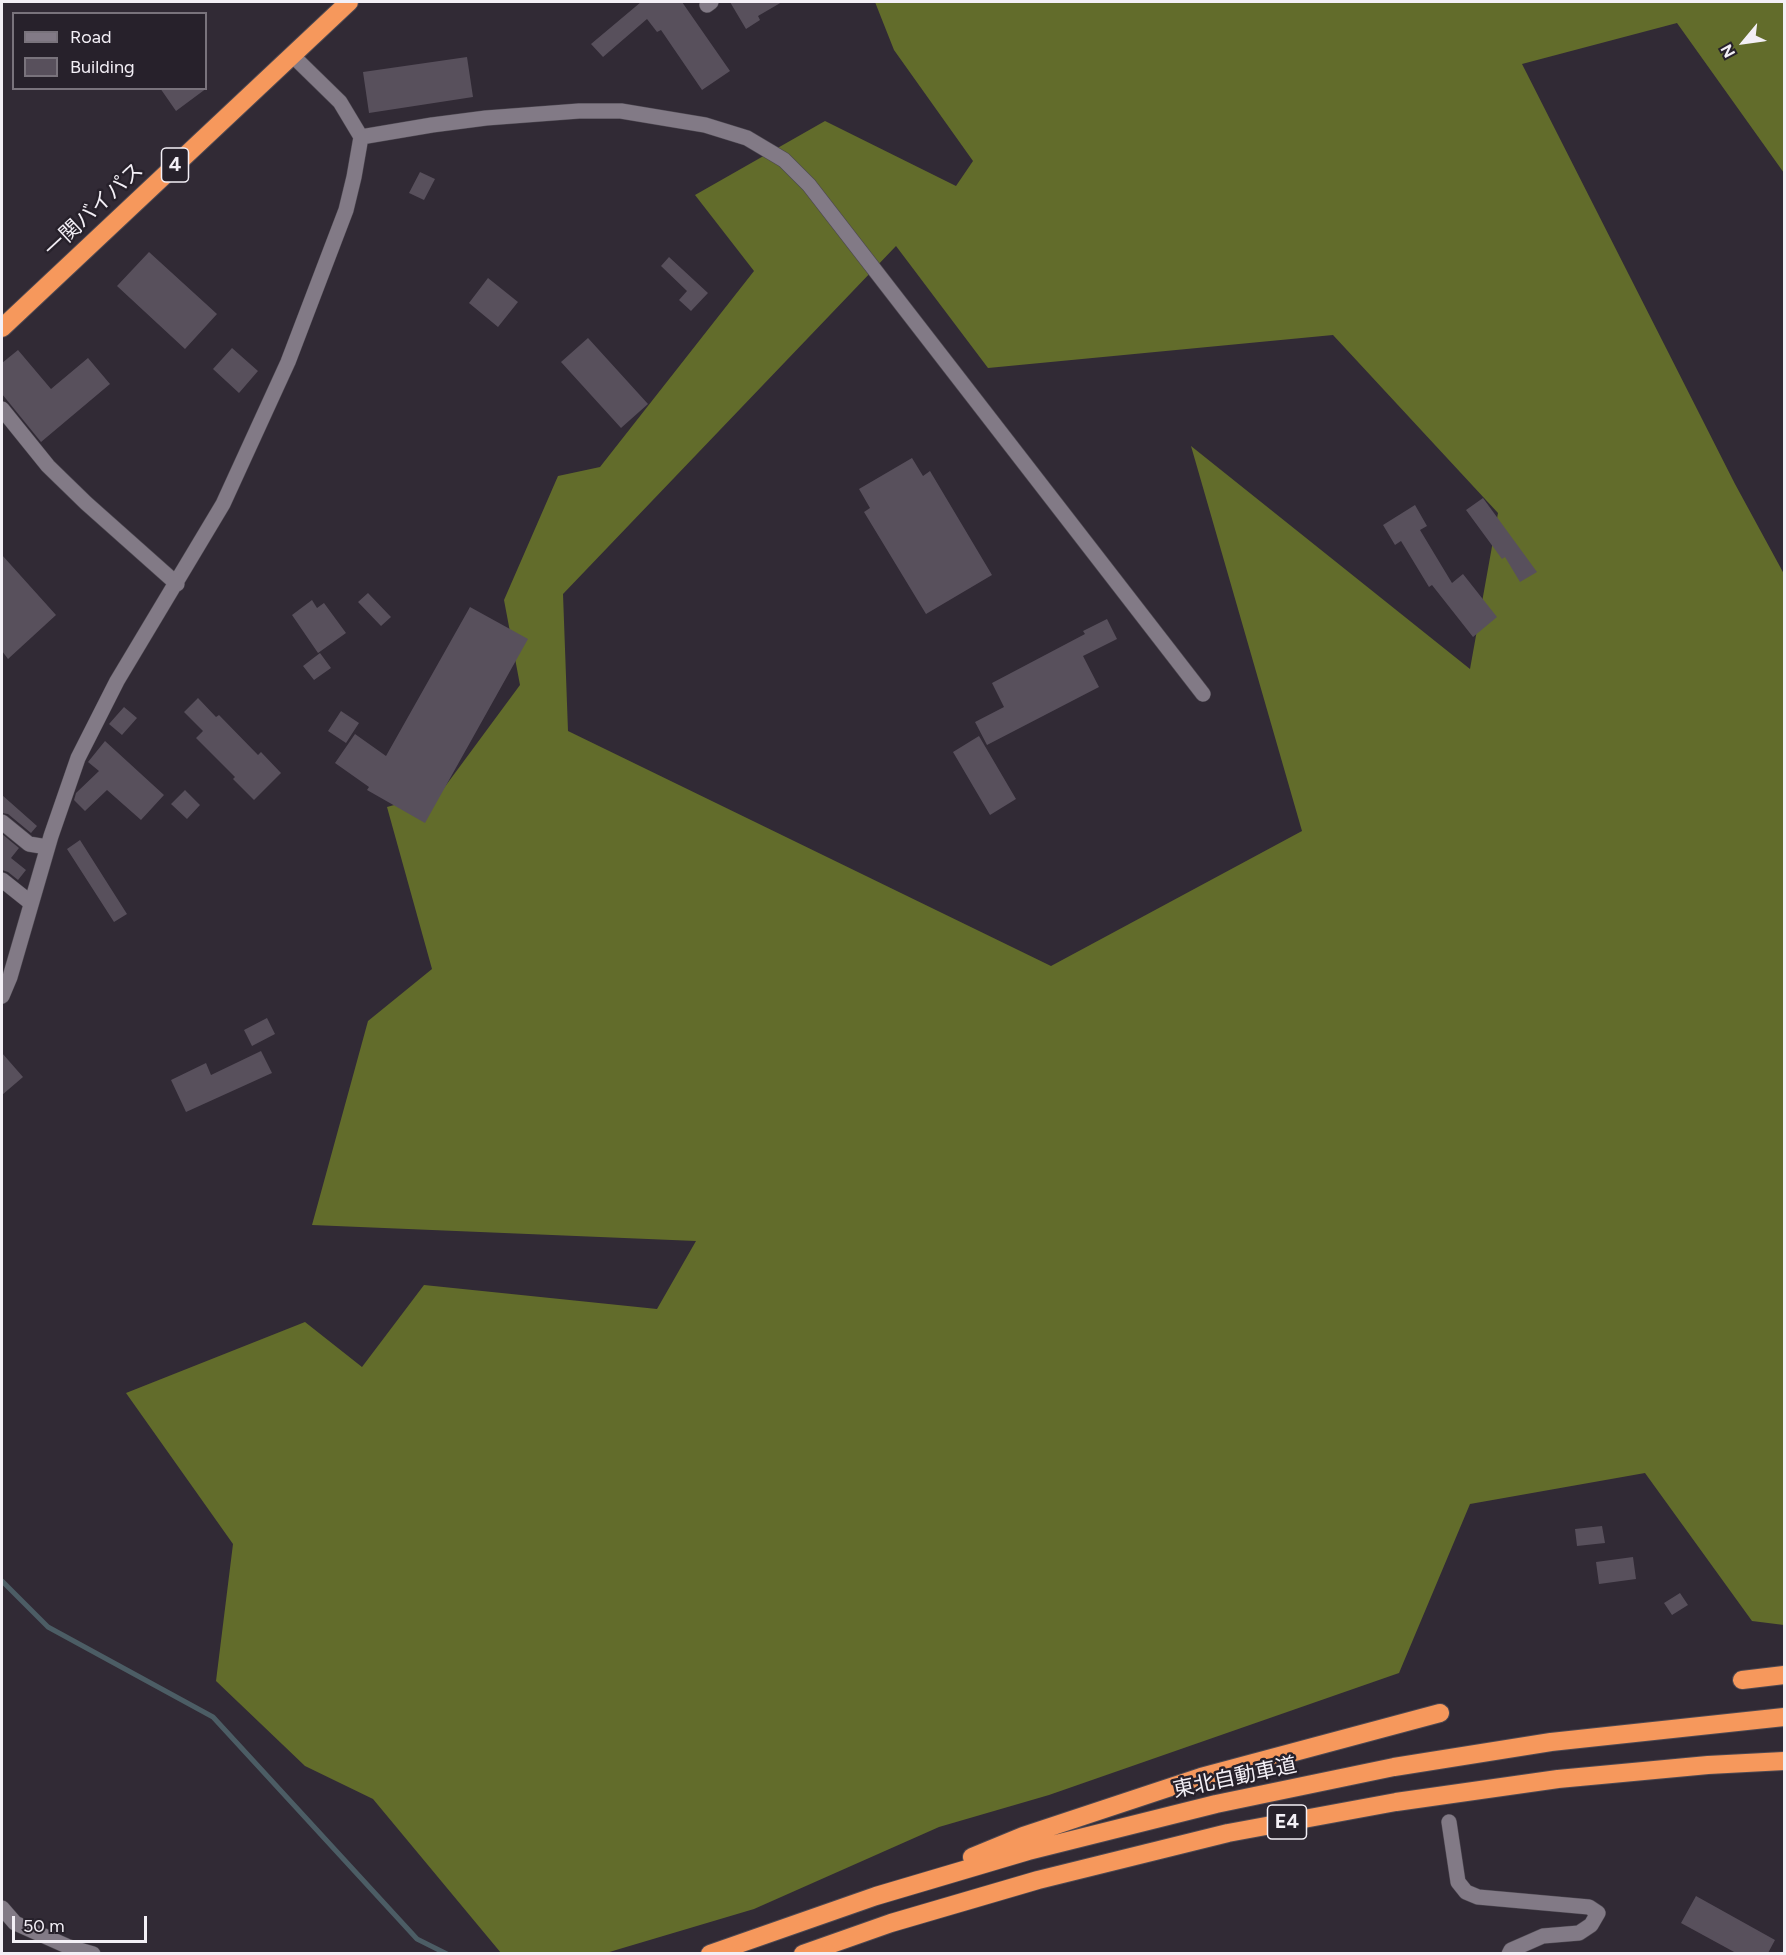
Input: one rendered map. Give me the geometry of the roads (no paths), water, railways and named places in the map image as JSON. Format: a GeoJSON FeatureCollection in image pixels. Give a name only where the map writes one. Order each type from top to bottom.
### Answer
{"type":"FeatureCollection","features":[{"type":"Feature","properties":{"kind":"highway","name":"一関バイパス"},"geometry":{"type":"LineString","coordinates":[[2,328],[350,2]]}},
{"type":"Feature","properties":{"kind":"highway"},"geometry":{"type":"LineString","coordinates":[[1742,1680],[1785,1676]]}},
{"type":"Feature","properties":{"kind":"highway"},"geometry":{"type":"LineString","coordinates":[[876,1896],[1023,1836],[1201,1777],[1440,1713]]}},
{"type":"Feature","properties":{"kind":"highway","name":"東北自動車道"},"geometry":{"type":"LineString","coordinates":[[711,1953],[876,1896],[1028,1851],[1205,1807],[1394,1767],[1551,1742],[1785,1717]]}},
{"type":"Feature","properties":{"kind":"highway","name":"E4"},"geometry":{"type":"LineString","coordinates":[[803,1953],[891,1923],[1038,1880],[1228,1833],[1396,1802],[1558,1779],[1708,1765],[1785,1761]]}},
{"type":"Feature","properties":{"kind":"street"},"geometry":{"type":"LineString","coordinates":[[2,996],[10,977],[51,836],[78,758],[117,681],[223,504],[288,362],[346,210],[361,137],[340,102],[292,55]]}},
{"type":"Feature","properties":{"kind":"street"},"geometry":{"type":"LineString","coordinates":[[361,137],[486,118],[579,111],[621,111],[705,125],[747,138],[784,160],[809,185],[1203,694]]}},
{"type":"Feature","properties":{"kind":"street"},"geometry":{"type":"LineString","coordinates":[[2,409],[56,473],[86,503],[177,584]]}},
{"type":"Feature","properties":{"kind":"street"},"geometry":{"type":"LineString","coordinates":[[2,822],[29,844],[41,846]]}},
{"type":"Feature","properties":{"kind":"street"},"geometry":{"type":"LineString","coordinates":[[2,880],[31,903]]}},
{"type":"Feature","properties":{"kind":"street"},"geometry":{"type":"LineString","coordinates":[[1449,1822],[1458,1882],[1466,1892],[1478,1897],[1589,1907],[1599,1913],[1591,1925],[1579,1933],[1543,1936],[1509,1953]]}},
{"type":"Feature","properties":{"kind":"street"},"geometry":{"type":"LineString","coordinates":[[2,1908],[15,1923],[69,1947],[93,1953]]}},
{"type":"Feature","properties":{"kind":"waterway"},"geometry":{"type":"LineString","coordinates":[[2,1581],[48,1627],[213,1717],[417,1939],[447,1954]]}}]}
